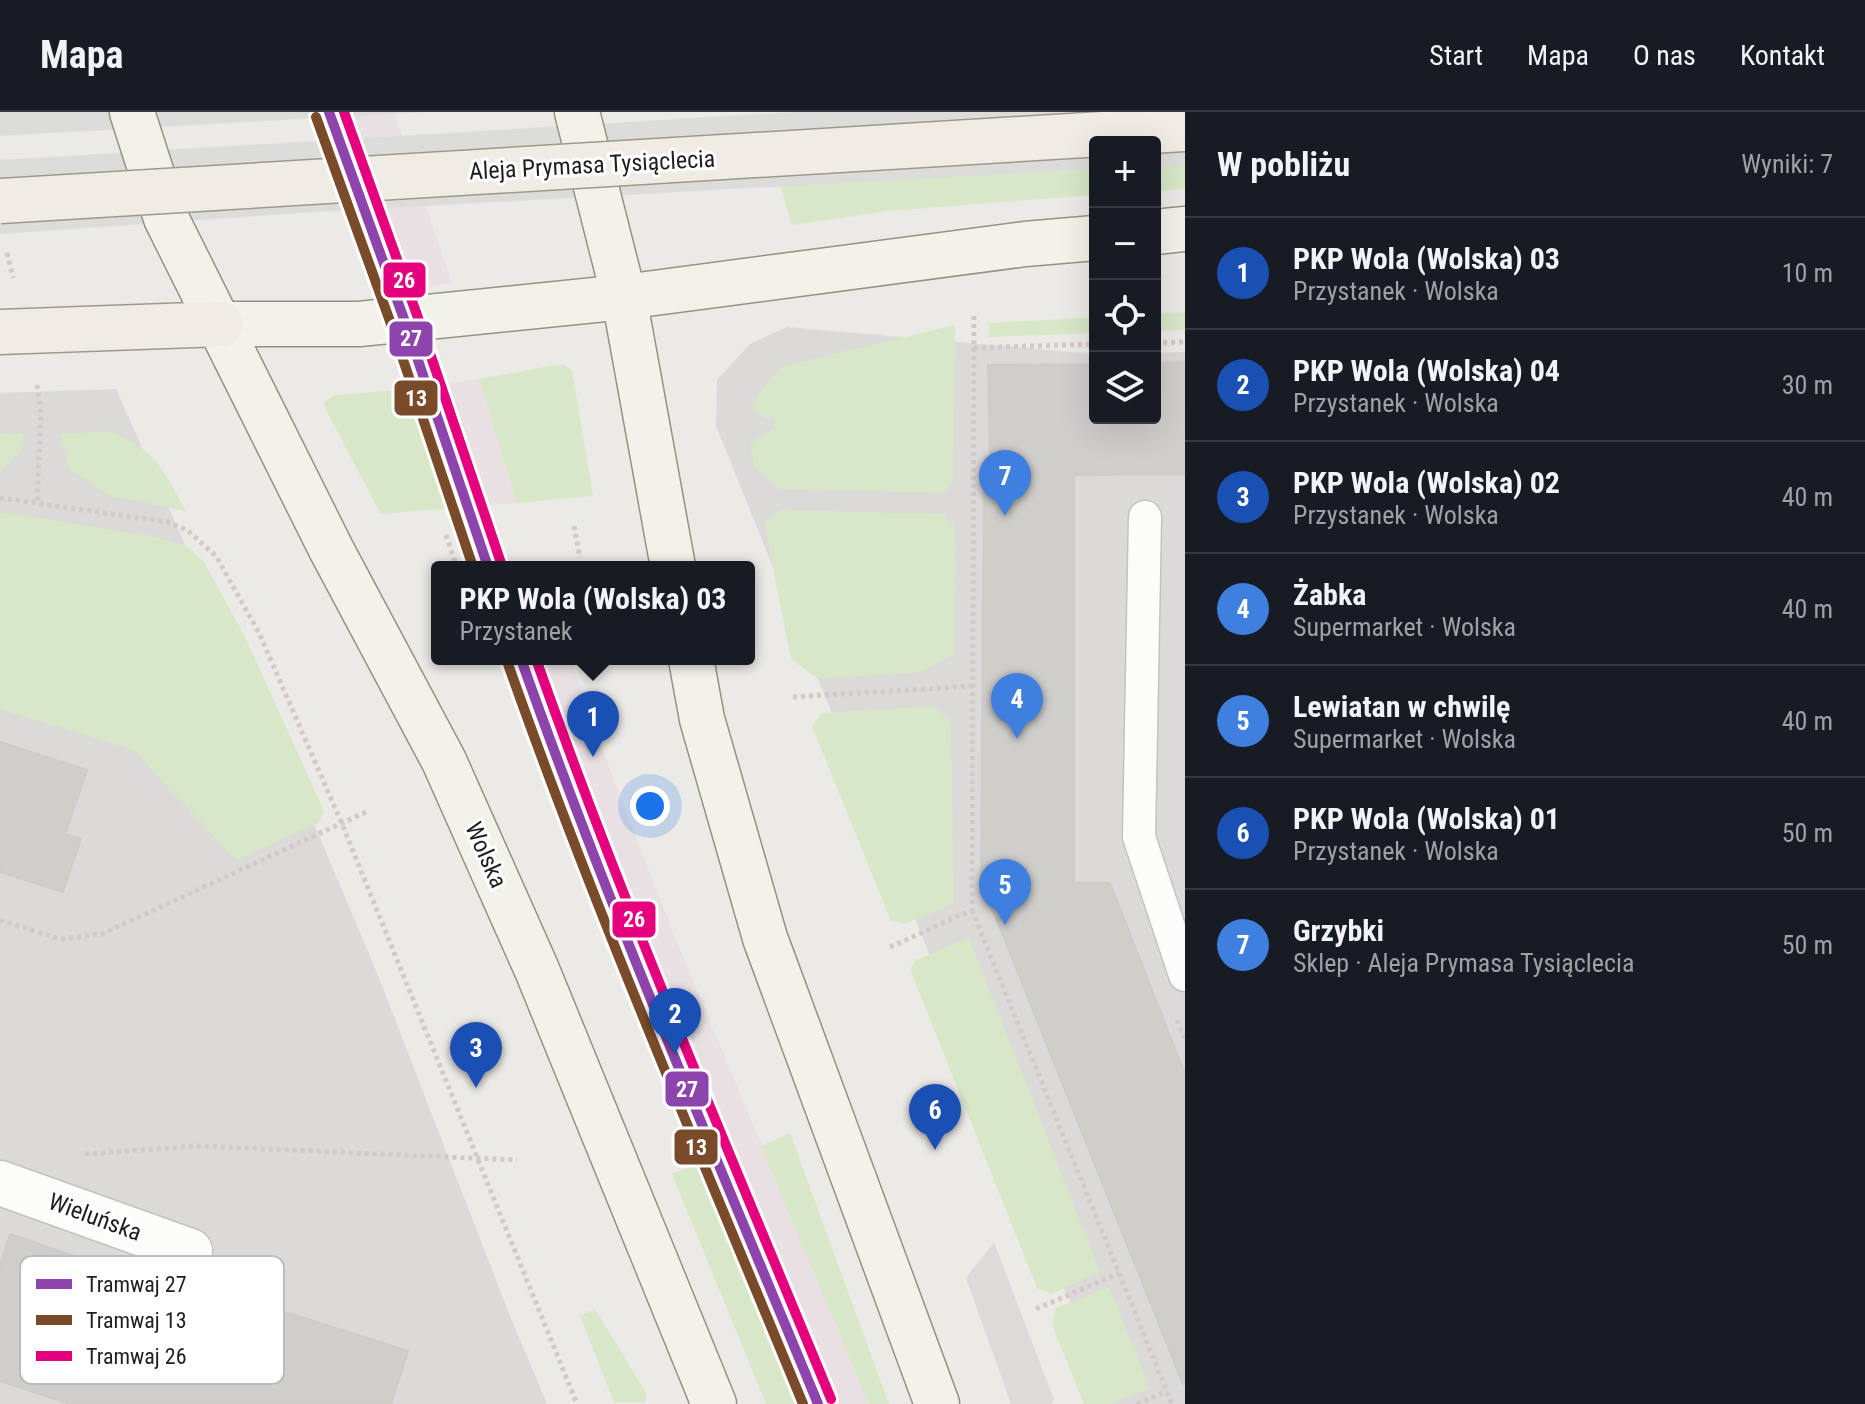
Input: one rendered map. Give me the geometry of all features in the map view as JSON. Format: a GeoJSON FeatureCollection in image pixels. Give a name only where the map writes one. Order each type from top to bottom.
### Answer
{"type":"FeatureCollection","features":[{"type":"Feature","properties":{"kind":"main road","name":"Wolska"},"geometry":{"type":"LineString","coordinates":[[132,112],[166,218],[331,549],[444,761],[537,970],[714,1404]]}},
{"type":"Feature","properties":{"kind":"main road"},"geometry":{"type":"LineString","coordinates":[[577,112],[624,297],[672,561]]}},
{"type":"Feature","properties":{"kind":"main road","name":"Aleja Prymasa Tysiąclecia"},"geometry":{"type":"LineString","coordinates":[[2,220],[1185,129]]}},
{"type":"Feature","properties":{"kind":"main road"},"geometry":{"type":"LineString","coordinates":[[1161,231],[1185,229]]}},
{"type":"Feature","properties":{"kind":"main road"},"geometry":{"type":"LineString","coordinates":[[0,332],[221,324],[359,324],[624,297],[1025,244],[1089,239]]}},
{"type":"Feature","properties":{"kind":"main road"},"geometry":{"type":"LineString","coordinates":[[692,665],[702,719],[765,938],[937,1404]]}},
{"type":"Feature","properties":{"kind":"street","name":"Wieluńska"},"geometry":{"type":"LineString","coordinates":[[0,1183],[190,1251]]}},
{"type":"Feature","properties":{"kind":"lane"},"geometry":{"type":"LineString","coordinates":[[1145,517],[1139,837],[1185,975]]}},
{"type":"Feature","properties":{"kind":"path"},"geometry":{"type":"LineString","coordinates":[[2,220],[14,282]]}},
{"type":"Feature","properties":{"kind":"path"},"geometry":{"type":"LineString","coordinates":[[974,315],[972,910],[1172,1404]]}},
{"type":"Feature","properties":{"kind":"path"},"geometry":{"type":"LineString","coordinates":[[1161,343],[1185,342]]}},
{"type":"Feature","properties":{"kind":"path"},"geometry":{"type":"LineString","coordinates":[[974,348],[1089,344]]}},
{"type":"Feature","properties":{"kind":"path"},"geometry":{"type":"LineString","coordinates":[[37,504],[40,397]]}},
{"type":"Feature","properties":{"kind":"path"},"geometry":{"type":"LineString","coordinates":[[0,498],[168,522],[187,530],[216,556],[260,635],[342,824],[577,1404]]}},
{"type":"Feature","properties":{"kind":"path"},"geometry":{"type":"LineString","coordinates":[[574,526],[580,558]]}},
{"type":"Feature","properties":{"kind":"path"},"geometry":{"type":"LineString","coordinates":[[446,535],[455,561]]}},
{"type":"Feature","properties":{"kind":"path"},"geometry":{"type":"LineString","coordinates":[[793,697],[973,686]]}},
{"type":"Feature","properties":{"kind":"path"},"geometry":{"type":"LineString","coordinates":[[0,920],[60,939],[102,934],[368,811]]}},
{"type":"Feature","properties":{"kind":"path"},"geometry":{"type":"LineString","coordinates":[[890,947],[972,910]]}},
{"type":"Feature","properties":{"kind":"path"},"geometry":{"type":"LineString","coordinates":[[76,1154],[198,1146],[517,1160]]}},
{"type":"Feature","properties":{"kind":"path"},"geometry":{"type":"LineString","coordinates":[[1036,1309],[1119,1273]]}},
{"type":"Feature","properties":{"kind":"path"},"geometry":{"type":"LineString","coordinates":[[1137,1404],[1167,1391]]}},
{"type":"Feature","properties":{"kind":"path"},"geometry":{"type":"LineString","coordinates":[[200,1404],[203,1392]]}},
{"type":"Feature","properties":{"kind":"shaded area"},"geometry":{"type":"Polygon","coordinates":[[[312,112],[394,112],[452,283],[378,292],[312,112]]]}},
{"type":"Feature","properties":{"kind":"shaded area"},"geometry":{"type":"Polygon","coordinates":[[[787,327],[1089,353],[1089,424],[1161,424],[1161,353],[1185,352],[1185,1404],[1111,1404],[716,426],[717,380],[750,344],[787,327]]]}},
{"type":"Feature","properties":{"kind":"shaded area"},"geometry":{"type":"Polygon","coordinates":[[[479,379],[517,503],[455,508],[415,389],[479,379]]]}},
{"type":"Feature","properties":{"kind":"shaded area"},"geometry":{"type":"Polygon","coordinates":[[[116,389],[196,569],[253,679],[379,978],[547,1404],[0,1404],[0,393],[116,389]]]}},
{"type":"Feature","properties":{"kind":"shaded area"},"geometry":{"type":"Polygon","coordinates":[[[510,665],[572,665],[673,932],[869,1404],[803,1404],[570,824],[510,665]]]}},
{"type":"Feature","properties":{"kind":"shaded area"},"geometry":{"type":"Polygon","coordinates":[[[994,1242],[1054,1400],[1051,1404],[1011,1404],[966,1278],[994,1242]]]}},
{"type":"Feature","properties":{"kind":"green space"},"geometry":{"type":"Polygon","coordinates":[[[1185,165],[1185,189],[1161,191],[1161,166],[1185,165]]]}},
{"type":"Feature","properties":{"kind":"green space"},"geometry":{"type":"Polygon","coordinates":[[[1089,169],[1089,195],[888,211],[792,225],[780,185],[1089,169]]]}},
{"type":"Feature","properties":{"kind":"green space"},"geometry":{"type":"Polygon","coordinates":[[[1185,312],[1185,330],[1161,331],[1161,314],[1185,312]]]}},
{"type":"Feature","properties":{"kind":"green space"},"geometry":{"type":"Polygon","coordinates":[[[1089,317],[1089,333],[988,337],[989,323],[1089,317]]]}},
{"type":"Feature","properties":{"kind":"green space"},"geometry":{"type":"Polygon","coordinates":[[[955,325],[953,480],[943,493],[780,489],[754,466],[750,444],[775,428],[774,420],[766,419],[751,409],[764,386],[783,366],[955,325]]]}},
{"type":"Feature","properties":{"kind":"green space"},"geometry":{"type":"Polygon","coordinates":[[[564,365],[572,371],[593,496],[517,503],[479,379],[564,365]]]}},
{"type":"Feature","properties":{"kind":"green space"},"geometry":{"type":"Polygon","coordinates":[[[415,389],[455,508],[381,514],[324,402],[335,395],[415,389]]]}},
{"type":"Feature","properties":{"kind":"green space"},"geometry":{"type":"Polygon","coordinates":[[[108,431],[138,446],[156,462],[186,511],[110,496],[70,470],[60,434],[108,431]]]}},
{"type":"Feature","properties":{"kind":"green space"},"geometry":{"type":"Polygon","coordinates":[[[24,433],[22,449],[0,473],[0,434],[24,433]]]}},
{"type":"Feature","properties":{"kind":"green space"},"geometry":{"type":"Polygon","coordinates":[[[780,510],[943,514],[955,527],[954,654],[921,672],[818,679],[791,659],[764,522],[780,510]]]}},
{"type":"Feature","properties":{"kind":"green space"},"geometry":{"type":"Polygon","coordinates":[[[0,512],[151,536],[187,546],[204,562],[246,639],[324,811],[318,823],[236,860],[134,750],[0,709],[0,512]]]}},
{"type":"Feature","properties":{"kind":"green space"},"geometry":{"type":"Polygon","coordinates":[[[933,706],[951,722],[954,903],[905,924],[891,921],[812,726],[822,713],[933,706]]]}},
{"type":"Feature","properties":{"kind":"green space"},"geometry":{"type":"Polygon","coordinates":[[[969,938],[1100,1272],[1051,1294],[1037,1288],[910,969],[916,960],[969,938]]]}},
{"type":"Feature","properties":{"kind":"green space"},"geometry":{"type":"Polygon","coordinates":[[[790,1133],[889,1404],[869,1404],[761,1146],[790,1133]]]}},
{"type":"Feature","properties":{"kind":"green space"},"geometry":{"type":"Polygon","coordinates":[[[705,1160],[803,1404],[766,1404],[672,1174],[705,1160]]]}},
{"type":"Feature","properties":{"kind":"green space"},"geometry":{"type":"Polygon","coordinates":[[[1109,1287],[1150,1388],[1111,1404],[1084,1404],[1052,1325],[1056,1308],[1109,1287]]]}},
{"type":"Feature","properties":{"kind":"green space"},"geometry":{"type":"Polygon","coordinates":[[[595,1309],[646,1393],[645,1402],[614,1402],[580,1316],[595,1309]]]}},
{"type":"Feature","properties":{"kind":"pier"},"geometry":{"type":"Polygon","coordinates":[[[0,112],[423,112],[0,136],[0,112]]]}},
{"type":"Feature","properties":{"kind":"pier"},"geometry":{"type":"Polygon","coordinates":[[[793,112],[1185,112],[1185,165],[1161,166],[1161,136],[1089,136],[1089,169],[316,212],[0,234],[0,160],[793,112]]]}},
{"type":"Feature","properties":{"kind":"building"},"geometry":{"type":"Polygon","coordinates":[[[1185,362],[1185,474],[1074,475],[1074,883],[1110,883],[1185,1074],[1185,1384],[981,881],[984,493],[991,494],[988,365],[1089,364],[1089,424],[1161,424],[1161,363],[1185,362]]]}},
{"type":"Feature","properties":{"kind":"building"},"geometry":{"type":"Polygon","coordinates":[[[0,742],[87,770],[65,834],[81,839],[63,892],[0,872],[0,742]]]}},
{"type":"Feature","properties":{"kind":"building"},"geometry":{"type":"Polygon","coordinates":[[[10,1234],[75,1256],[20,1256],[20,1384],[284,1384],[284,1312],[408,1351],[391,1404],[70,1404],[0,1381],[0,1267],[10,1234]]]}},
{"type":"Feature","properties":{"kind":"tram line","name":"27"},"geometry":{"type":"LineString","coordinates":[[329,112],[404,319],[486,561]]}},
{"type":"Feature","properties":{"kind":"tram line","name":"26"},"geometry":{"type":"LineString","coordinates":[[344,112],[500,561]]}},
{"type":"Feature","properties":{"kind":"tram line","name":"13"},"geometry":{"type":"LineString","coordinates":[[316,117],[391,324],[471,561]]}},
{"type":"Feature","properties":{"kind":"tram line","name":"13"},"geometry":{"type":"LineString","coordinates":[[508,665],[613,943],[803,1404]]}},
{"type":"Feature","properties":{"kind":"tram line","name":"27"},"geometry":{"type":"LineString","coordinates":[[523,665],[627,940],[818,1404]]}},
{"type":"Feature","properties":{"kind":"tram line","name":"26"},"geometry":{"type":"LineString","coordinates":[[538,665],[641,938],[831,1399]]}},
{"type":"Feature","properties":{"kind":"place","name":"Grzybki"},"geometry":{"type":"Point","coordinates":[1005,516]}},
{"type":"Feature","properties":{"kind":"place","name":"Żabka"},"geometry":{"type":"Point","coordinates":[1017,739]}},
{"type":"Feature","properties":{"kind":"place","name":"PKP Wola (Wolska) 03"},"geometry":{"type":"Point","coordinates":[593,757]}},
{"type":"Feature","properties":{"kind":"place","name":"Lewiatan w chwilę"},"geometry":{"type":"Point","coordinates":[1005,925]}},
{"type":"Feature","properties":{"kind":"place","name":"PKP Wola (Wolska) 04"},"geometry":{"type":"Point","coordinates":[675,1054]}},
{"type":"Feature","properties":{"kind":"place","name":"PKP Wola (Wolska) 02"},"geometry":{"type":"Point","coordinates":[476,1088]}},
{"type":"Feature","properties":{"kind":"place","name":"PKP Wola (Wolska) 01"},"geometry":{"type":"Point","coordinates":[935,1150]}}]}
